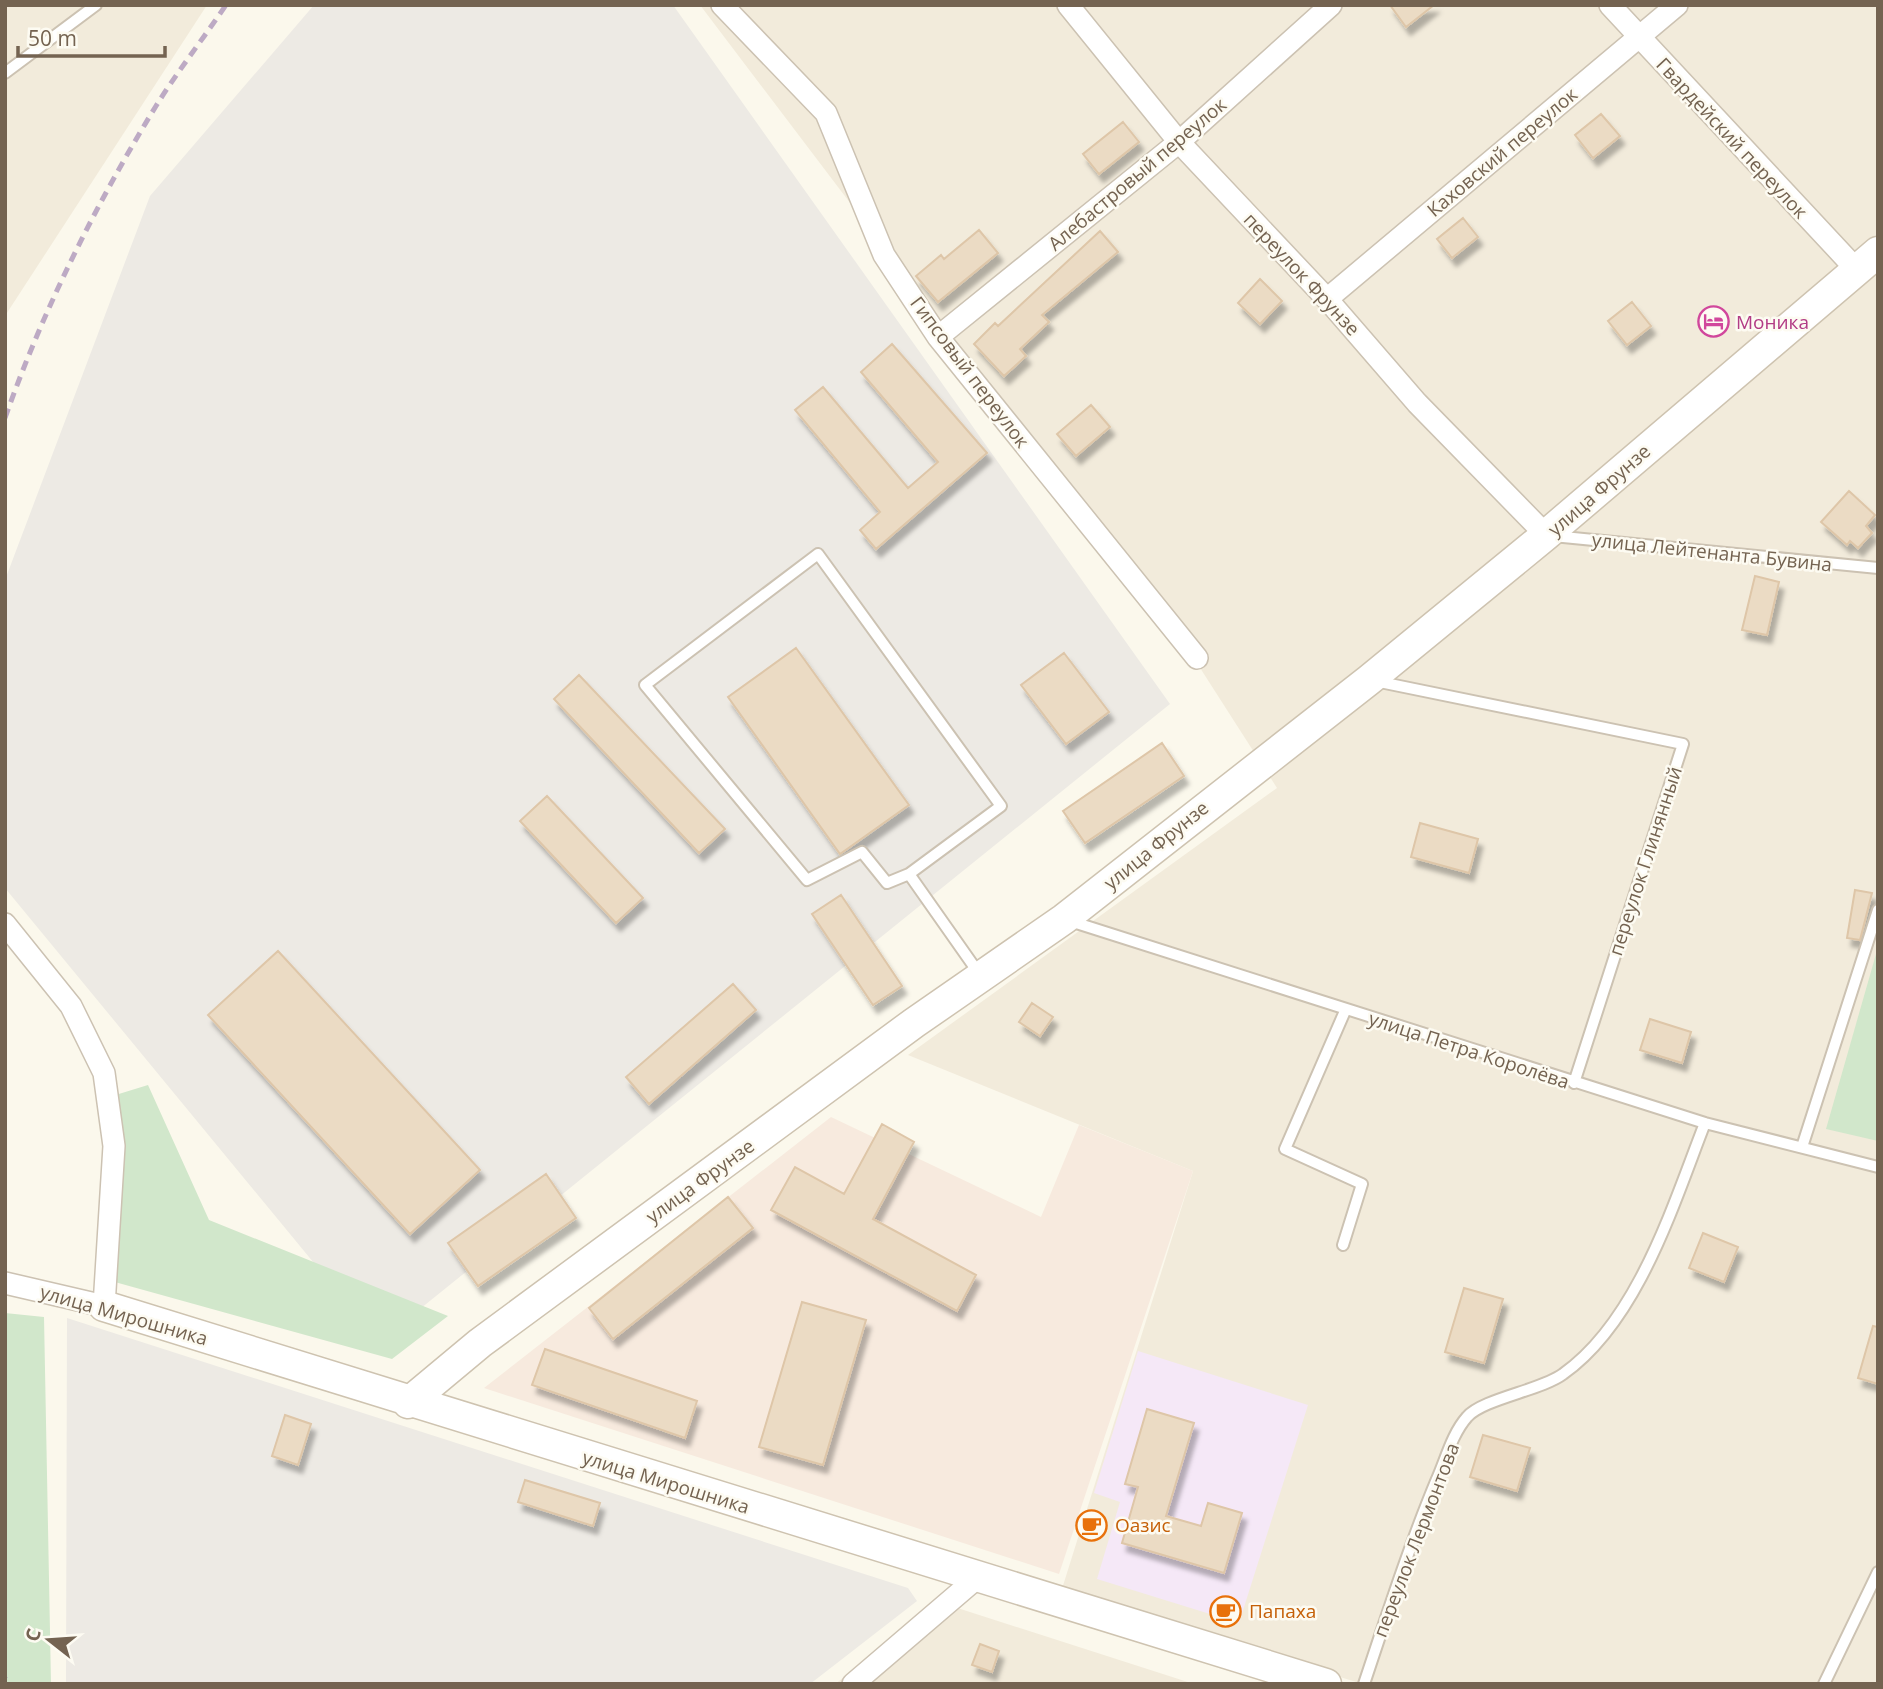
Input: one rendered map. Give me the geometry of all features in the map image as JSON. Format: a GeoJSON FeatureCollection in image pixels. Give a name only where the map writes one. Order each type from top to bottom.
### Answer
{"type":"FeatureCollection","features":[{"type":"Feature","properties":{"kind":"main road","name":"улица Фрунзе"},"geometry":{"type":"LineString","coordinates":[[408,1403],[480,1343],[980,975],[1064,919],[1369,680],[1546,535],[1867,260]]}},
{"type":"Feature","properties":{"kind":"main road","name":"улица Мирошника"},"geometry":{"type":"LineString","coordinates":[[104,1306],[408,1403],[1326,1684]]}},
{"type":"Feature","properties":{"kind":"street","name":"Гипсовый переулок"},"geometry":{"type":"LineString","coordinates":[[722,5],[826,113],[884,255],[938,337],[1197,658]]}},
{"type":"Feature","properties":{"kind":"street","name":"переулок Фрунзе"},"geometry":{"type":"LineString","coordinates":[[1068,5],[1179,142],[1327,299],[1417,403],[1546,535]]}},
{"type":"Feature","properties":{"kind":"street","name":"Алебастровый переулок"},"geometry":{"type":"LineString","coordinates":[[938,337],[1179,142],[1331,5]]}},
{"type":"Feature","properties":{"kind":"street","name":"Гвардейский переулок"},"geometry":{"type":"LineString","coordinates":[[1610,5],[1638,38],[1867,260]]}},
{"type":"Feature","properties":{"kind":"street","name":"Каховский переулок"},"geometry":{"type":"LineString","coordinates":[[1327,299],[1677,5]]}},
{"type":"Feature","properties":{"kind":"street"},"geometry":{"type":"LineString","coordinates":[[5,924],[71,1006],[104,1073],[114,1146],[104,1306]]}},
{"type":"Feature","properties":{"kind":"street","name":"улица Мирошника"},"geometry":{"type":"LineString","coordinates":[[5,1283],[104,1306]]}},
{"type":"Feature","properties":{"kind":"street"},"geometry":{"type":"LineString","coordinates":[[853,1684],[978,1577]]}},
{"type":"Feature","properties":{"kind":"lane"},"geometry":{"type":"LineString","coordinates":[[5,73],[96,5]]}},
{"type":"Feature","properties":{"kind":"lane","name":"улица Лейтенанта Бувина"},"geometry":{"type":"LineString","coordinates":[[1546,535],[1878,568]]}},
{"type":"Feature","properties":{"kind":"lane"},"geometry":{"type":"LineString","coordinates":[[818,554],[1001,806],[909,874],[887,883],[862,852],[807,880],[645,685],[818,554]]}},
{"type":"Feature","properties":{"kind":"lane","name":"переулок Глинянный"},"geometry":{"type":"LineString","coordinates":[[1369,680],[1682,744],[1574,1083]]}},
{"type":"Feature","properties":{"kind":"lane"},"geometry":{"type":"LineString","coordinates":[[909,874],[980,975]]}},
{"type":"Feature","properties":{"kind":"lane"},"geometry":{"type":"LineString","coordinates":[[1802,1147],[1878,910]]}},
{"type":"Feature","properties":{"kind":"lane","name":"улица Петра Королёва"},"geometry":{"type":"LineString","coordinates":[[1064,919],[1705,1124],[1878,1167]]}},
{"type":"Feature","properties":{"kind":"lane"},"geometry":{"type":"LineString","coordinates":[[1343,1245],[1362,1184],[1285,1150],[1345,1011]]}},
{"type":"Feature","properties":{"kind":"lane","name":"переулок Лермонтова"},"geometry":{"type":"LineString","coordinates":[[1363,1684],[1410,1545],[1455,1436],[1468,1415],[1563,1375],[1609,1329],[1635,1290],[1658,1243],[1705,1124]]}},
{"type":"Feature","properties":{"kind":"lane"},"geometry":{"type":"LineString","coordinates":[[1824,1684],[1878,1572]]}},
{"type":"Feature","properties":{"kind":"shaded area"},"geometry":{"type":"Polygon","coordinates":[[[5,5],[207,5],[5,316],[5,5]]]}},
{"type":"Feature","properties":{"kind":"shaded area"},"geometry":{"type":"Polygon","coordinates":[[[314,5],[673,5],[1170,704],[379,1342],[5,888],[5,580],[150,196],[314,5]]]}},
{"type":"Feature","properties":{"kind":"shaded area"},"geometry":{"type":"Polygon","coordinates":[[[700,5],[1878,5],[1878,1684],[1363,1684],[1061,1592],[1193,1171],[908,1055],[1277,788],[1186,646],[700,5]]]}},
{"type":"Feature","properties":{"kind":"shaded area"},"geometry":{"type":"Polygon","coordinates":[[[831,1117],[1041,1217],[1079,1125],[1193,1171],[1059,1574],[484,1388],[831,1117]]]}},
{"type":"Feature","properties":{"kind":"shaded area"},"geometry":{"type":"Polygon","coordinates":[[[67,1318],[908,1588],[917,1601],[810,1684],[66,1684],[67,1318]]]}},
{"type":"Feature","properties":{"kind":"shaded area"},"geometry":{"type":"Polygon","coordinates":[[[1138,1351],[1308,1405],[1239,1623],[1097,1579],[1120,1502],[1094,1493],[1138,1351]]]}},
{"type":"Feature","properties":{"kind":"shaded area"},"geometry":{"type":"Polygon","coordinates":[[[942,1603],[1194,1684],[835,1684],[942,1603]]]}},
{"type":"Feature","properties":{"kind":"green space"},"geometry":{"type":"Polygon","coordinates":[[[1878,947],[1878,1141],[1826,1129],[1878,947]]]}},
{"type":"Feature","properties":{"kind":"green space"},"geometry":{"type":"Polygon","coordinates":[[[148,1085],[209,1220],[448,1316],[392,1359],[104,1279],[109,1097],[148,1085]]]}},
{"type":"Feature","properties":{"kind":"green space"},"geometry":{"type":"Polygon","coordinates":[[[5,1313],[44,1317],[51,1684],[5,1684],[5,1313]]]}},
{"type":"Feature","properties":{"kind":"building"},"geometry":{"type":"Polygon","coordinates":[[[1390,5],[1434,5],[1406,27],[1390,5]]]}},
{"type":"Feature","properties":{"kind":"building"},"geometry":{"type":"Polygon","coordinates":[[[1601,114],[1620,136],[1593,158],[1575,135],[1601,114]]]}},
{"type":"Feature","properties":{"kind":"building"},"geometry":{"type":"Polygon","coordinates":[[[1123,122],[1139,142],[1099,174],[1083,154],[1123,122]]]}},
{"type":"Feature","properties":{"kind":"building"},"geometry":{"type":"Polygon","coordinates":[[[1463,218],[1478,237],[1452,258],[1437,239],[1463,218]]]}},
{"type":"Feature","properties":{"kind":"building"},"geometry":{"type":"Polygon","coordinates":[[[979,230],[998,253],[938,302],[916,276],[941,255],[944,259],[979,230]]]}},
{"type":"Feature","properties":{"kind":"building"},"geometry":{"type":"Polygon","coordinates":[[[1100,231],[1118,252],[1042,315],[1049,322],[1020,349],[1026,356],[1004,376],[974,344],[995,323],[998,326],[1100,231]]]}},
{"type":"Feature","properties":{"kind":"building"},"geometry":{"type":"Polygon","coordinates":[[[1260,279],[1282,301],[1260,324],[1238,303],[1260,279]]]}},
{"type":"Feature","properties":{"kind":"building"},"geometry":{"type":"Polygon","coordinates":[[[1632,302],[1651,326],[1627,345],[1608,321],[1632,302]]]}},
{"type":"Feature","properties":{"kind":"building"},"geometry":{"type":"Polygon","coordinates":[[[892,344],[987,453],[876,549],[860,530],[880,512],[795,410],[823,387],[908,488],[938,462],[861,372],[892,344]]]}},
{"type":"Feature","properties":{"kind":"building"},"geometry":{"type":"Polygon","coordinates":[[[1091,405],[1110,427],[1076,456],[1057,434],[1091,405]]]}},
{"type":"Feature","properties":{"kind":"building"},"geometry":{"type":"Polygon","coordinates":[[[1849,491],[1875,515],[1866,526],[1872,533],[1858,548],[1850,541],[1847,545],[1821,522],[1849,491]]]}},
{"type":"Feature","properties":{"kind":"building"},"geometry":{"type":"Polygon","coordinates":[[[1755,576],[1779,582],[1767,635],[1742,630],[1755,576]]]}},
{"type":"Feature","properties":{"kind":"building"},"geometry":{"type":"Polygon","coordinates":[[[796,648],[909,805],[840,854],[728,697],[796,648]]]}},
{"type":"Feature","properties":{"kind":"building"},"geometry":{"type":"Polygon","coordinates":[[[1064,653],[1109,712],[1066,744],[1021,685],[1064,653]]]}},
{"type":"Feature","properties":{"kind":"building"},"geometry":{"type":"Polygon","coordinates":[[[579,675],[725,829],[699,853],[554,699],[579,675]]]}},
{"type":"Feature","properties":{"kind":"building"},"geometry":{"type":"Polygon","coordinates":[[[1162,743],[1184,776],[1085,843],[1063,811],[1162,743]]]}},
{"type":"Feature","properties":{"kind":"building"},"geometry":{"type":"Polygon","coordinates":[[[547,796],[643,898],[616,923],[520,821],[547,796]]]}},
{"type":"Feature","properties":{"kind":"building"},"geometry":{"type":"Polygon","coordinates":[[[1420,823],[1478,839],[1469,873],[1411,857],[1420,823]]]}},
{"type":"Feature","properties":{"kind":"building"},"geometry":{"type":"Polygon","coordinates":[[[1855,890],[1872,893],[1860,940],[1847,938],[1855,890]]]}},
{"type":"Feature","properties":{"kind":"building"},"geometry":{"type":"Polygon","coordinates":[[[841,895],[902,986],[873,1005],[812,914],[841,895]]]}},
{"type":"Feature","properties":{"kind":"building"},"geometry":{"type":"Polygon","coordinates":[[[278,951],[480,1170],[410,1234],[208,1015],[278,951]]]}},
{"type":"Feature","properties":{"kind":"building"},"geometry":{"type":"Polygon","coordinates":[[[733,984],[756,1010],[649,1104],[626,1077],[733,984]]]}},
{"type":"Feature","properties":{"kind":"building"},"geometry":{"type":"Polygon","coordinates":[[[1032,1003],[1053,1017],[1040,1036],[1019,1022],[1032,1003]]]}},
{"type":"Feature","properties":{"kind":"building"},"geometry":{"type":"Polygon","coordinates":[[[1650,1019],[1691,1032],[1682,1063],[1640,1050],[1650,1019]]]}},
{"type":"Feature","properties":{"kind":"building"},"geometry":{"type":"Polygon","coordinates":[[[882,1124],[914,1142],[873,1219],[976,1275],[957,1311],[771,1210],[795,1167],[844,1194],[882,1124]]]}},
{"type":"Feature","properties":{"kind":"building"},"geometry":{"type":"Polygon","coordinates":[[[546,1174],[576,1218],[478,1286],[448,1243],[546,1174]]]}},
{"type":"Feature","properties":{"kind":"building"},"geometry":{"type":"Polygon","coordinates":[[[728,1197],[753,1228],[613,1339],[589,1308],[728,1197]]]}},
{"type":"Feature","properties":{"kind":"building"},"geometry":{"type":"Polygon","coordinates":[[[1703,1233],[1738,1247],[1724,1282],[1689,1268],[1703,1233]]]}},
{"type":"Feature","properties":{"kind":"building"},"geometry":{"type":"Polygon","coordinates":[[[1464,1288],[1503,1299],[1484,1363],[1445,1352],[1464,1288]]]}},
{"type":"Feature","properties":{"kind":"building"},"geometry":{"type":"Polygon","coordinates":[[[802,1302],[866,1320],[823,1465],[759,1447],[802,1302]]]}},
{"type":"Feature","properties":{"kind":"building"},"geometry":{"type":"Polygon","coordinates":[[[1873,1326],[1878,1327],[1878,1384],[1858,1378],[1873,1326]]]}},
{"type":"Feature","properties":{"kind":"building"},"geometry":{"type":"Polygon","coordinates":[[[545,1349],[697,1401],[685,1438],[532,1385],[545,1349]]]}},
{"type":"Feature","properties":{"kind":"building"},"geometry":{"type":"Polygon","coordinates":[[[1147,1409],[1194,1423],[1166,1516],[1201,1526],[1208,1503],[1242,1513],[1224,1573],[1122,1543],[1138,1487],[1125,1484],[1147,1409]]]}},
{"type":"Feature","properties":{"kind":"building"},"geometry":{"type":"Polygon","coordinates":[[[285,1415],[311,1424],[298,1465],[272,1456],[285,1415]]]}},
{"type":"Feature","properties":{"kind":"building"},"geometry":{"type":"Polygon","coordinates":[[[1483,1435],[1530,1448],[1517,1491],[1470,1477],[1483,1435]]]}},
{"type":"Feature","properties":{"kind":"building"},"geometry":{"type":"Polygon","coordinates":[[[525,1480],[600,1503],[593,1526],[518,1502],[525,1480]]]}},
{"type":"Feature","properties":{"kind":"building"},"geometry":{"type":"Polygon","coordinates":[[[980,1644],[999,1651],[992,1672],[972,1665],[980,1644]]]}},
{"type":"Feature","properties":{"kind":"railway"},"geometry":{"type":"LineString","coordinates":[[5,418],[36,337],[72,258],[112,181],[156,106],[226,5]]}},
{"type":"Feature","properties":{"kind":"place","name":"Моника"},"geometry":{"type":"Point","coordinates":[1713,322]}},
{"type":"Feature","properties":{"kind":"place","name":"Оазис"},"geometry":{"type":"Point","coordinates":[1092,1525]}},
{"type":"Feature","properties":{"kind":"place","name":"Папаха"},"geometry":{"type":"Point","coordinates":[1226,1611]}}]}
